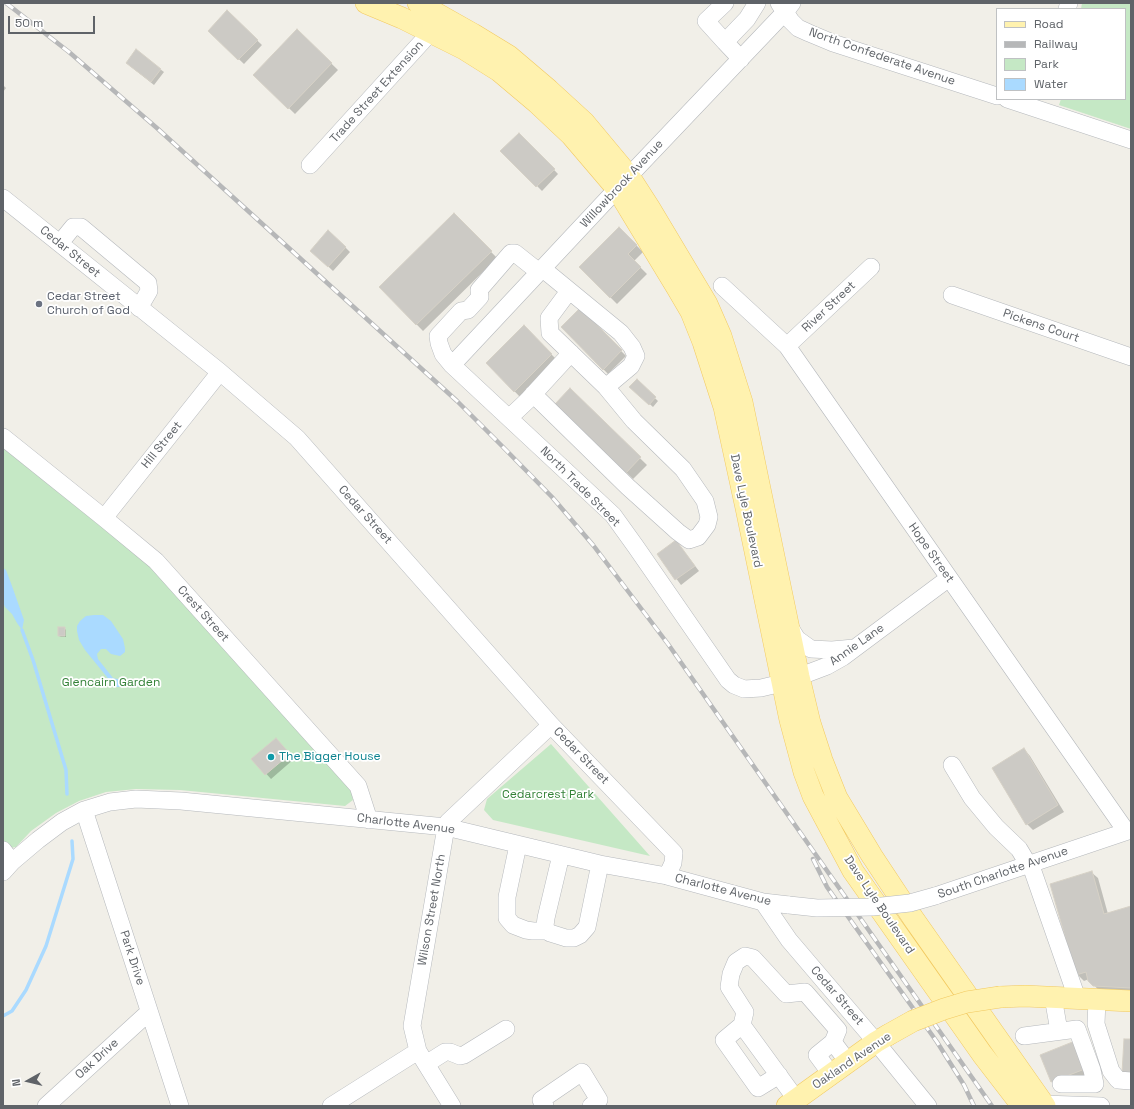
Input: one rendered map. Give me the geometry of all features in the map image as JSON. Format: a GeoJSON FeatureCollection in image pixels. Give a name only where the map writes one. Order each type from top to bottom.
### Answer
{"type":"FeatureCollection","features":[{"type":"Feature","properties":{"kind":"main road","name":"Dave Lyle Boulevard"},"geometry":{"type":"LineString","coordinates":[[366,3],[402,18],[438,25]]}},
{"type":"Feature","properties":{"kind":"main road","name":"Dave Lyle Boulevard"},"geometry":{"type":"LineString","coordinates":[[418,3],[464,50],[499,71],[537,103],[649,207],[707,304],[721,336],[742,402],[789,626],[791,680],[790,720],[804,772],[816,802],[853,871],[982,1054],[1022,1106]]}},
{"type":"Feature","properties":{"kind":"main road","name":"Dave Lyle Boulevard"},"geometry":{"type":"LineString","coordinates":[[623,183],[691,312],[703,342],[724,407],[791,680],[810,723],[837,798],[872,856],[913,918],[1044,1105]]}},
{"type":"Feature","properties":{"kind":"main road","name":"Oakland Avenue"},"geometry":{"type":"LineString","coordinates":[[791,1103],[882,1038],[913,1021],[967,1002],[1000,997],[1025,996],[1131,1001]]}},
{"type":"Feature","properties":{"kind":"street"},"geometry":{"type":"LineString","coordinates":[[725,3],[706,21],[741,58]]}},
{"type":"Feature","properties":{"kind":"street"},"geometry":{"type":"LineString","coordinates":[[725,42],[747,19],[756,3],[772,26]]}},
{"type":"Feature","properties":{"kind":"street","name":"Willowbrook Avenue"},"geometry":{"type":"LineString","coordinates":[[452,365],[772,26],[785,6]]}},
{"type":"Feature","properties":{"kind":"street","name":"North Confederate Avenue"},"geometry":{"type":"LineString","coordinates":[[785,6],[798,28],[827,40],[996,96]]}},
{"type":"Feature","properties":{"kind":"street","name":"Trade Street Extension"},"geometry":{"type":"LineString","coordinates":[[310,165],[438,25]]}},
{"type":"Feature","properties":{"kind":"street"},"geometry":{"type":"LineString","coordinates":[[1013,100],[1045,105],[1131,140]]}},
{"type":"Feature","properties":{"kind":"street","name":"Cedar Street"},"geometry":{"type":"LineString","coordinates":[[3,198],[220,372],[297,438],[551,725],[674,853],[673,863],[667,876]]}},
{"type":"Feature","properties":{"kind":"street"},"geometry":{"type":"LineString","coordinates":[[60,244],[73,228],[81,227],[148,283],[149,291],[139,308]]}},
{"type":"Feature","properties":{"kind":"street"},"geometry":{"type":"LineString","coordinates":[[493,322],[473,305],[480,297],[479,290],[511,253],[515,253],[569,290],[621,333],[632,347],[636,356],[631,366],[606,387]]}},
{"type":"Feature","properties":{"kind":"street","name":"River Street"},"geometry":{"type":"LineString","coordinates":[[787,346],[871,267]]}},
{"type":"Feature","properties":{"kind":"street","name":"Hope Street"},"geometry":{"type":"LineString","coordinates":[[722,286],[787,346],[948,578],[1129,831]]}},
{"type":"Feature","properties":{"kind":"street"},"geometry":{"type":"LineString","coordinates":[[534,394],[628,487],[678,532],[689,540],[698,537],[707,525],[709,517],[705,501],[683,469],[634,420],[606,387],[550,333],[549,318],[569,290]]}},
{"type":"Feature","properties":{"kind":"street","name":"Pickens Court"},"geometry":{"type":"LineString","coordinates":[[952,295],[1131,356]]}},
{"type":"Feature","properties":{"kind":"street","name":"North Trade Street"},"geometry":{"type":"LineString","coordinates":[[473,305],[468,310],[461,311],[438,336],[443,354],[452,365],[613,515],[717,664]]}},
{"type":"Feature","properties":{"kind":"street"},"geometry":{"type":"LineString","coordinates":[[509,418],[534,394],[572,353]]}},
{"type":"Feature","properties":{"kind":"street","name":"Hill Street"},"geometry":{"type":"LineString","coordinates":[[104,518],[220,372]]}},
{"type":"Feature","properties":{"kind":"street","name":"Crest Street"},"geometry":{"type":"LineString","coordinates":[[3,437],[156,561],[358,786],[370,820]]}},
{"type":"Feature","properties":{"kind":"street","name":"Annie Lane"},"geometry":{"type":"LineString","coordinates":[[717,664],[728,680],[734,685],[744,689],[761,688],[791,680],[827,666],[854,648],[948,578]]}},
{"type":"Feature","properties":{"kind":"street"},"geometry":{"type":"LineString","coordinates":[[789,626],[797,639],[811,649],[832,650],[854,648]]}},
{"type":"Feature","properties":{"kind":"street"},"geometry":{"type":"LineString","coordinates":[[446,827],[448,822],[551,725]]}},
{"type":"Feature","properties":{"kind":"street"},"geometry":{"type":"LineString","coordinates":[[952,765],[972,798],[996,827],[1019,849],[1029,864],[1087,999],[1111,1071],[1118,1080],[1131,1081]]}},
{"type":"Feature","properties":{"kind":"street","name":"Charlotte Avenue"},"geometry":{"type":"LineString","coordinates":[[6,862],[62,822],[84,810],[110,802],[136,799],[181,801],[446,827],[600,864],[667,876],[763,902],[817,908],[873,907]]}},
{"type":"Feature","properties":{"kind":"street","name":"Park Drive"},"geometry":{"type":"LineString","coordinates":[[84,810],[180,1106]]}},
{"type":"Feature","properties":{"kind":"street","name":"Wilson Street North"},"geometry":{"type":"LineString","coordinates":[[446,827],[412,1026],[422,1057],[452,1106]]}},
{"type":"Feature","properties":{"kind":"street","name":"South Charlotte Avenue"},"geometry":{"type":"LineString","coordinates":[[873,907],[910,903],[935,896],[1129,831]]}},
{"type":"Feature","properties":{"kind":"street"},"geometry":{"type":"LineString","coordinates":[[518,844],[507,897],[508,918],[513,925],[526,930],[547,930]]}},
{"type":"Feature","properties":{"kind":"street"},"geometry":{"type":"LineString","coordinates":[[561,855],[545,926],[550,933],[566,938],[574,938],[580,935],[587,927],[600,864]]}},
{"type":"Feature","properties":{"kind":"street","name":"Cedar Street"},"geometry":{"type":"LineString","coordinates":[[763,902],[789,940],[882,1038],[928,1106]]}},
{"type":"Feature","properties":{"kind":"street"},"geometry":{"type":"LineString","coordinates":[[779,1075],[758,1088],[724,1040],[742,1025],[746,1012],[729,987],[731,974],[736,962],[745,956],[753,958],[786,994],[805,992],[838,1030],[833,1042],[817,1055],[831,1074]]}},
{"type":"Feature","properties":{"kind":"street"},"geometry":{"type":"LineString","coordinates":[[1053,997],[1059,1031]]}},
{"type":"Feature","properties":{"kind":"street","name":"Oak Drive"},"geometry":{"type":"LineString","coordinates":[[46,1106],[149,1012]]}},
{"type":"Feature","properties":{"kind":"street"},"geometry":{"type":"LineString","coordinates":[[742,1025],[779,1075],[791,1103]]}},
{"type":"Feature","properties":{"kind":"street"},"geometry":{"type":"LineString","coordinates":[[331,1106],[422,1057],[447,1052],[464,1056],[506,1028]]}},
{"type":"Feature","properties":{"kind":"street"},"geometry":{"type":"LineString","coordinates":[[1024,1036],[1077,1029],[1092,1070],[1101,1106],[1044,1105]]}},
{"type":"Feature","properties":{"kind":"street"},"geometry":{"type":"LineString","coordinates":[[833,1042],[848,1062]]}},
{"type":"Feature","properties":{"kind":"street"},"geometry":{"type":"LineString","coordinates":[[545,1106],[541,1100],[582,1072],[599,1100],[591,1106]]}},
{"type":"Feature","properties":{"kind":"street"},"geometry":{"type":"LineString","coordinates":[[1060,1084],[1095,1084]]}},
{"type":"Feature","properties":{"kind":"green space"},"geometry":{"type":"Polygon","coordinates":[[[1082,3],[1131,3],[1131,129],[1059,105],[1061,100],[1126,100],[1126,8],[1081,8],[1082,3]]]}},
{"type":"Feature","properties":{"kind":"green space","name":"Glencairn Garden"},"geometry":{"type":"Polygon","coordinates":[[[3,448],[148,564],[351,790],[353,800],[345,806],[180,790],[136,789],[106,792],[79,801],[56,813],[31,831],[16,847],[10,848],[3,843],[3,448]]]}},
{"type":"Feature","properties":{"kind":"green space","name":"Cedarcrest Park"},"geometry":{"type":"Polygon","coordinates":[[[551,744],[650,856],[493,820],[484,810],[487,799],[551,744]]]}},
{"type":"Feature","properties":{"kind":"water"},"geometry":{"type":"Polygon","coordinates":[[[3,568],[6,570],[24,620],[22,630],[3,602],[3,568]]]}},
{"type":"Feature","properties":{"kind":"water"},"geometry":{"type":"Polygon","coordinates":[[[103,615],[111,621],[123,639],[125,652],[120,656],[111,654],[106,649],[101,649],[97,654],[98,659],[113,678],[122,680],[124,683],[121,687],[115,687],[85,650],[79,640],[77,626],[80,621],[86,616],[103,615]]]}},
{"type":"Feature","properties":{"kind":"building"},"geometry":{"type":"Polygon","coordinates":[[[227,10],[258,40],[238,60],[208,31],[227,10]]]}},
{"type":"Feature","properties":{"kind":"building"},"geometry":{"type":"Polygon","coordinates":[[[297,29],[332,63],[288,109],[253,75],[297,29]]]}},
{"type":"Feature","properties":{"kind":"building"},"geometry":{"type":"Polygon","coordinates":[[[136,49],[161,69],[151,82],[126,63],[136,49]]]}},
{"type":"Feature","properties":{"kind":"building"},"geometry":{"type":"Polygon","coordinates":[[[519,133],[555,169],[536,187],[500,151],[519,133]]]}},
{"type":"Feature","properties":{"kind":"building"},"geometry":{"type":"Polygon","coordinates":[[[454,213],[492,251],[416,325],[379,287],[454,213]]]}},
{"type":"Feature","properties":{"kind":"building"},"geometry":{"type":"Polygon","coordinates":[[[619,227],[637,245],[628,254],[641,267],[610,298],[579,267],[619,227]]]}},
{"type":"Feature","properties":{"kind":"building"},"geometry":{"type":"Polygon","coordinates":[[[328,230],[346,247],[328,267],[310,251],[328,230]]]}},
{"type":"Feature","properties":{"kind":"building"},"geometry":{"type":"Polygon","coordinates":[[[580,308],[622,350],[603,370],[561,327],[580,308]]]}},
{"type":"Feature","properties":{"kind":"building"},"geometry":{"type":"Polygon","coordinates":[[[524,325],[552,354],[514,392],[486,363],[524,325]]]}},
{"type":"Feature","properties":{"kind":"building"},"geometry":{"type":"Polygon","coordinates":[[[637,379],[656,397],[649,405],[629,387],[637,379]]]}},
{"type":"Feature","properties":{"kind":"building"},"geometry":{"type":"Polygon","coordinates":[[[570,388],[641,457],[626,473],[555,404],[570,388]]]}},
{"type":"Feature","properties":{"kind":"building"},"geometry":{"type":"Polygon","coordinates":[[[676,540],[695,566],[675,580],[657,554],[676,540]]]}},
{"type":"Feature","properties":{"kind":"building"},"geometry":{"type":"Polygon","coordinates":[[[58,627],[65,627],[65,636],[58,636],[58,627]]]}},
{"type":"Feature","properties":{"kind":"building","name":"The Bigger House"},"geometry":{"type":"Polygon","coordinates":[[[276,738],[290,754],[265,775],[251,759],[276,738]]]}},
{"type":"Feature","properties":{"kind":"building"},"geometry":{"type":"Polygon","coordinates":[[[1024,748],[1058,805],[1026,825],[992,768],[1024,748]]]}},
{"type":"Feature","properties":{"kind":"building"},"geometry":{"type":"Polygon","coordinates":[[[1092,871],[1104,914],[1131,906],[1131,988],[1093,986],[1088,981],[1086,972],[1076,975],[1050,884],[1092,871]]]}},
{"type":"Feature","properties":{"kind":"building"},"geometry":{"type":"Polygon","coordinates":[[[1080,1039],[1090,1067],[1051,1082],[1040,1055],[1080,1039]]]}},
{"type":"Feature","properties":{"kind":"building"},"geometry":{"type":"Polygon","coordinates":[[[1124,1039],[1131,1039],[1131,1073],[1122,1073],[1124,1039]]]}},
{"type":"Feature","properties":{"kind":"waterway"},"geometry":{"type":"LineString","coordinates":[[22,630],[33,660],[66,770],[67,794]]}},
{"type":"Feature","properties":{"kind":"waterway"},"geometry":{"type":"LineString","coordinates":[[3,1016],[12,1011],[26,990],[46,946],[73,859],[72,841]]}},
{"type":"Feature","properties":{"kind":"railway"},"geometry":{"type":"LineString","coordinates":[[6,3],[69,52],[158,129],[457,401],[552,497],[593,545],[668,644],[992,1106]]}},
{"type":"Feature","properties":{"kind":"railway"},"geometry":{"type":"LineString","coordinates":[[813,859],[827,887],[937,1042],[964,1085],[974,1106]]}},
{"type":"Feature","properties":{"kind":"place","name":"Cedar Street Church of God"},"geometry":{"type":"Point","coordinates":[39,304]}},
{"type":"Feature","properties":{"kind":"place","name":"The Bigger House"},"geometry":{"type":"Point","coordinates":[271,757]}}]}
